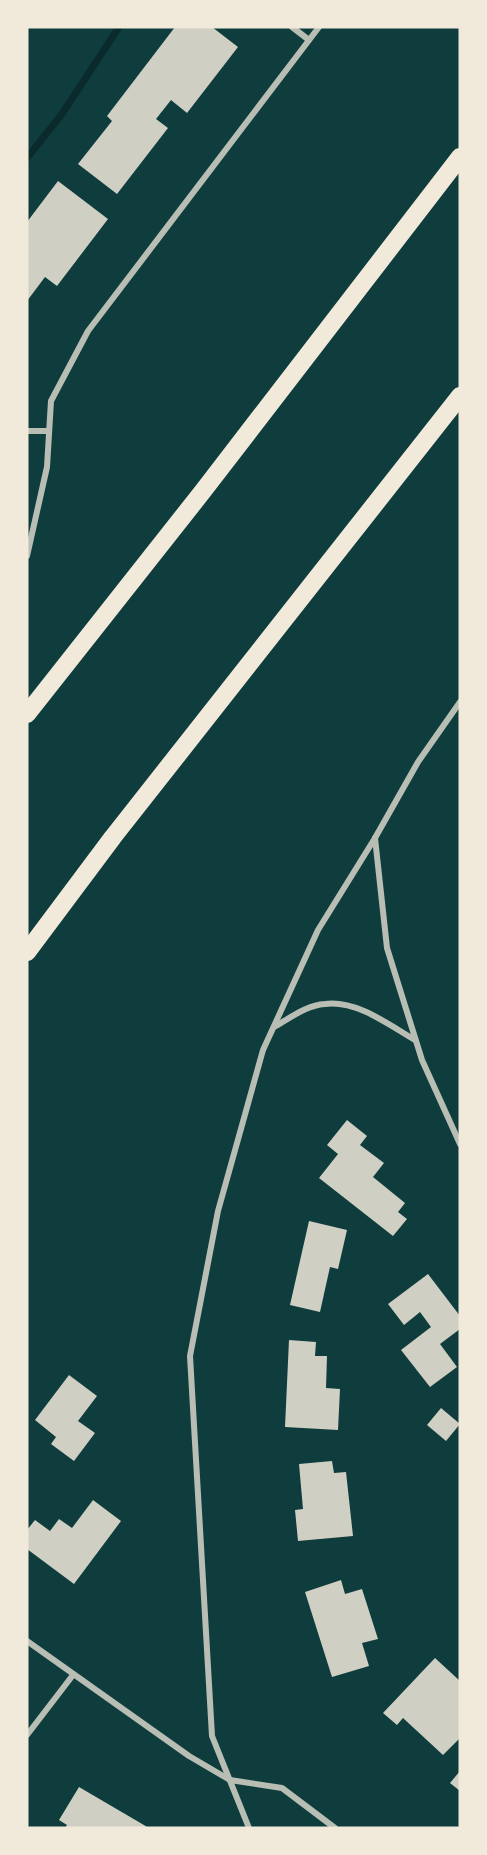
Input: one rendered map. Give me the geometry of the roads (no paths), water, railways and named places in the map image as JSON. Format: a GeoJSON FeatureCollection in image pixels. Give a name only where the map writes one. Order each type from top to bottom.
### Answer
{"type":"FeatureCollection","features":[{"type":"Feature","properties":{"kind":"highway"},"geometry":{"type":"LineString","coordinates":[[27,714],[203,491],[460,157]]}},
{"type":"Feature","properties":{"kind":"highway"},"geometry":{"type":"LineString","coordinates":[[27,951],[113,837],[460,396]]}},
{"type":"Feature","properties":{"kind":"street"},"geometry":{"type":"LineString","coordinates":[[292,27],[309,40]]}},
{"type":"Feature","properties":{"kind":"street"},"geometry":{"type":"LineString","coordinates":[[27,556],[47,466],[51,401],[88,331],[318,27]]}},
{"type":"Feature","properties":{"kind":"street"},"geometry":{"type":"LineString","coordinates":[[27,430],[49,431]]}},
{"type":"Feature","properties":{"kind":"street"},"geometry":{"type":"LineString","coordinates":[[249,1828],[212,1736],[190,1356],[218,1211],[263,1050],[318,930],[375,838],[417,762],[460,702]]}},
{"type":"Feature","properties":{"kind":"street"},"geometry":{"type":"LineString","coordinates":[[375,838],[387,948],[422,1060],[460,1144]]}},
{"type":"Feature","properties":{"kind":"street"},"geometry":{"type":"LineString","coordinates":[[273,1027],[303,1010],[325,1004],[348,1005],[416,1040]]}},
{"type":"Feature","properties":{"kind":"street"},"geometry":{"type":"LineString","coordinates":[[27,1641],[189,1756],[230,1780],[282,1788],[335,1828]]}},
{"type":"Feature","properties":{"kind":"street"},"geometry":{"type":"LineString","coordinates":[[27,1736],[73,1675]]}},
{"type":"Feature","properties":{"kind":"waterway"},"geometry":{"type":"LineString","coordinates":[[27,158],[62,114],[119,27]]}}]}
